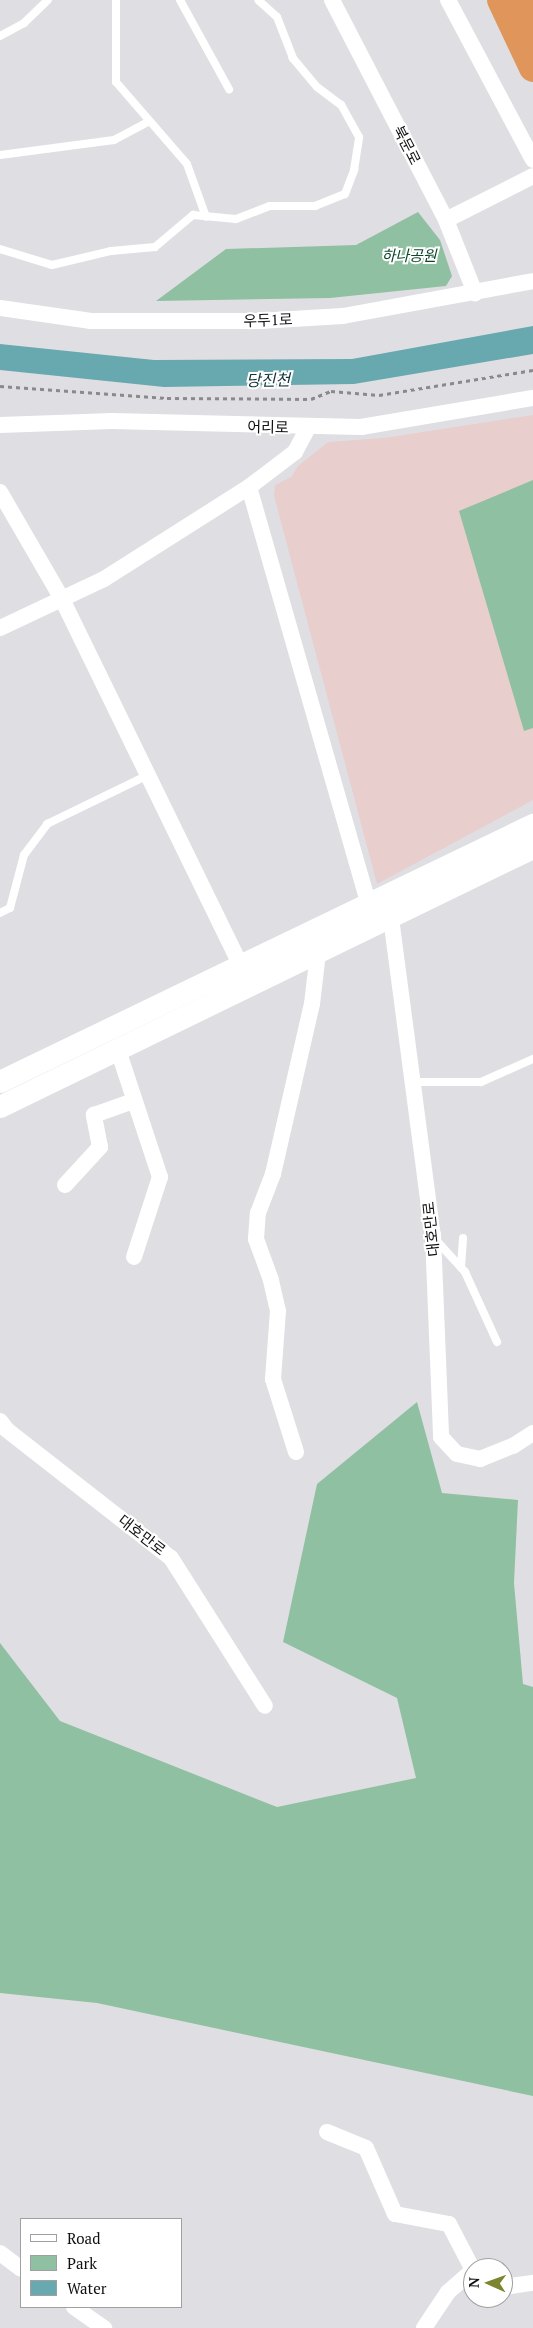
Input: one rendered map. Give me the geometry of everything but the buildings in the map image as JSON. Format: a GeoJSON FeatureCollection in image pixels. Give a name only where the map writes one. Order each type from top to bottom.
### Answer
{"type":"FeatureCollection","features":[{"type":"Feature","properties":{"kind":"highway"},"geometry":{"type":"LineString","coordinates":[[502,0],[533,68]]}},
{"type":"Feature","properties":{"kind":"highway"},"geometry":{"type":"LineString","coordinates":[[522,0],[533,20]]}},
{"type":"Feature","properties":{"kind":"main road"},"geometry":{"type":"LineString","coordinates":[[0,1107],[118,1050],[369,905],[533,824]]}},
{"type":"Feature","properties":{"kind":"main road"},"geometry":{"type":"LineString","coordinates":[[0,1082],[246,976],[318,953],[533,848]]}},
{"type":"Feature","properties":{"kind":"street","name":"북문로"},"geometry":{"type":"LineString","coordinates":[[332,0],[446,220],[475,293]]}},
{"type":"Feature","properties":{"kind":"street"},"geometry":{"type":"LineString","coordinates":[[448,0],[533,160]]}},
{"type":"Feature","properties":{"kind":"street"},"geometry":{"type":"LineString","coordinates":[[446,220],[533,176]]}},
{"type":"Feature","properties":{"kind":"street","name":"우두1로"},"geometry":{"type":"LineString","coordinates":[[0,308],[91,321],[259,321],[343,316],[533,281]]}},
{"type":"Feature","properties":{"kind":"street","name":"어리로"},"geometry":{"type":"LineString","coordinates":[[0,425],[112,421],[308,428],[361,427],[533,398]]}},
{"type":"Feature","properties":{"kind":"street"},"geometry":{"type":"LineString","coordinates":[[0,628],[104,579],[249,487],[295,452],[308,428]]}},
{"type":"Feature","properties":{"kind":"street"},"geometry":{"type":"LineString","coordinates":[[249,487],[369,905]]}},
{"type":"Feature","properties":{"kind":"street"},"geometry":{"type":"LineString","coordinates":[[0,492],[62,599],[246,976]]}},
{"type":"Feature","properties":{"kind":"street","name":"대호만로"},"geometry":{"type":"LineString","coordinates":[[391,918],[434,1237],[441,1436],[456,1454],[480,1459],[514,1446],[533,1433]]}},
{"type":"Feature","properties":{"kind":"street"},"geometry":{"type":"LineString","coordinates":[[296,1452],[273,1379],[278,1311],[271,1280],[256,1240],[258,1213],[273,1174],[312,1004],[318,953]]}},
{"type":"Feature","properties":{"kind":"street"},"geometry":{"type":"LineString","coordinates":[[118,1050],[133,1101],[160,1177],[134,1257]]}},
{"type":"Feature","properties":{"kind":"street"},"geometry":{"type":"LineString","coordinates":[[65,1185],[100,1147],[94,1115],[133,1101]]}},
{"type":"Feature","properties":{"kind":"street","name":"대호만로"},"geometry":{"type":"LineString","coordinates":[[0,1421],[7,1430],[171,1558],[265,1706]]}},
{"type":"Feature","properties":{"kind":"street"},"geometry":{"type":"LineString","coordinates":[[327,2132],[366,2148],[395,2214],[449,2224],[467,2258]]}},
{"type":"Feature","properties":{"kind":"street"},"geometry":{"type":"LineString","coordinates":[[0,2253],[20,2268]]}},
{"type":"Feature","properties":{"kind":"street"},"geometry":{"type":"LineString","coordinates":[[424,2328],[448,2292],[463,2279]]}},
{"type":"Feature","properties":{"kind":"street"},"geometry":{"type":"LineString","coordinates":[[513,2286],[533,2283]]}},
{"type":"Feature","properties":{"kind":"street"},"geometry":{"type":"LineString","coordinates":[[75,2308],[104,2328]]}},
{"type":"Feature","properties":{"kind":"lane"},"geometry":{"type":"LineString","coordinates":[[0,36],[24,23],[48,0]]}},
{"type":"Feature","properties":{"kind":"lane"},"geometry":{"type":"LineString","coordinates":[[116,0],[116,82],[187,164],[206,217]]}},
{"type":"Feature","properties":{"kind":"lane"},"geometry":{"type":"LineString","coordinates":[[180,0],[229,89]]}},
{"type":"Feature","properties":{"kind":"lane"},"geometry":{"type":"LineString","coordinates":[[0,249],[52,265],[112,251],[155,247],[193,214],[236,219],[270,206],[315,206],[345,194],[354,170],[359,137],[341,105],[317,87],[293,58],[277,17],[258,0]]}},
{"type":"Feature","properties":{"kind":"lane"},"geometry":{"type":"LineString","coordinates":[[0,155],[114,140],[149,121]]}},
{"type":"Feature","properties":{"kind":"lane"},"geometry":{"type":"LineString","coordinates":[[0,913],[10,908],[24,855],[47,824],[148,775]]}},
{"type":"Feature","properties":{"kind":"lane"},"geometry":{"type":"LineString","coordinates":[[412,1082],[481,1082],[533,1059]]}},
{"type":"Feature","properties":{"kind":"lane"},"geometry":{"type":"LineString","coordinates":[[434,1237],[461,1268],[497,1342]]}},
{"type":"Feature","properties":{"kind":"lane"},"geometry":{"type":"LineString","coordinates":[[461,1268],[463,1238]]}},
{"type":"Feature","properties":{"kind":"path"},"geometry":{"type":"LineString","coordinates":[[0,386],[167,398],[311,399],[331,391],[379,394],[533,370]]}},
{"type":"Feature","properties":{"kind":"shaded area"},"geometry":{"type":"Polygon","coordinates":[[[533,415],[533,800],[377,884],[274,496],[275,485],[291,477],[298,466],[328,442],[384,438],[533,415]]]}},
{"type":"Feature","properties":{"kind":"green space","name":"하나공원"},"geometry":{"type":"Polygon","coordinates":[[[418,212],[440,240],[452,276],[446,286],[330,298],[156,301],[226,249],[356,245],[418,212]]]}},
{"type":"Feature","properties":{"kind":"green space"},"geometry":{"type":"Polygon","coordinates":[[[533,480],[533,728],[524,731],[459,511],[533,480]]]}},
{"type":"Feature","properties":{"kind":"green space"},"geometry":{"type":"Polygon","coordinates":[[[417,1402],[442,1493],[518,1500],[514,1583],[523,1684],[533,1687],[533,2096],[97,2003],[0,1993],[0,1643],[60,1721],[277,1807],[416,1778],[397,1698],[283,1642],[317,1484],[417,1402]]]}},
{"type":"Feature","properties":{"kind":"water","name":"당진천"},"geometry":{"type":"Polygon","coordinates":[[[533,326],[533,354],[354,384],[164,387],[0,370],[0,344],[154,360],[352,359],[533,326]]]}}]}
